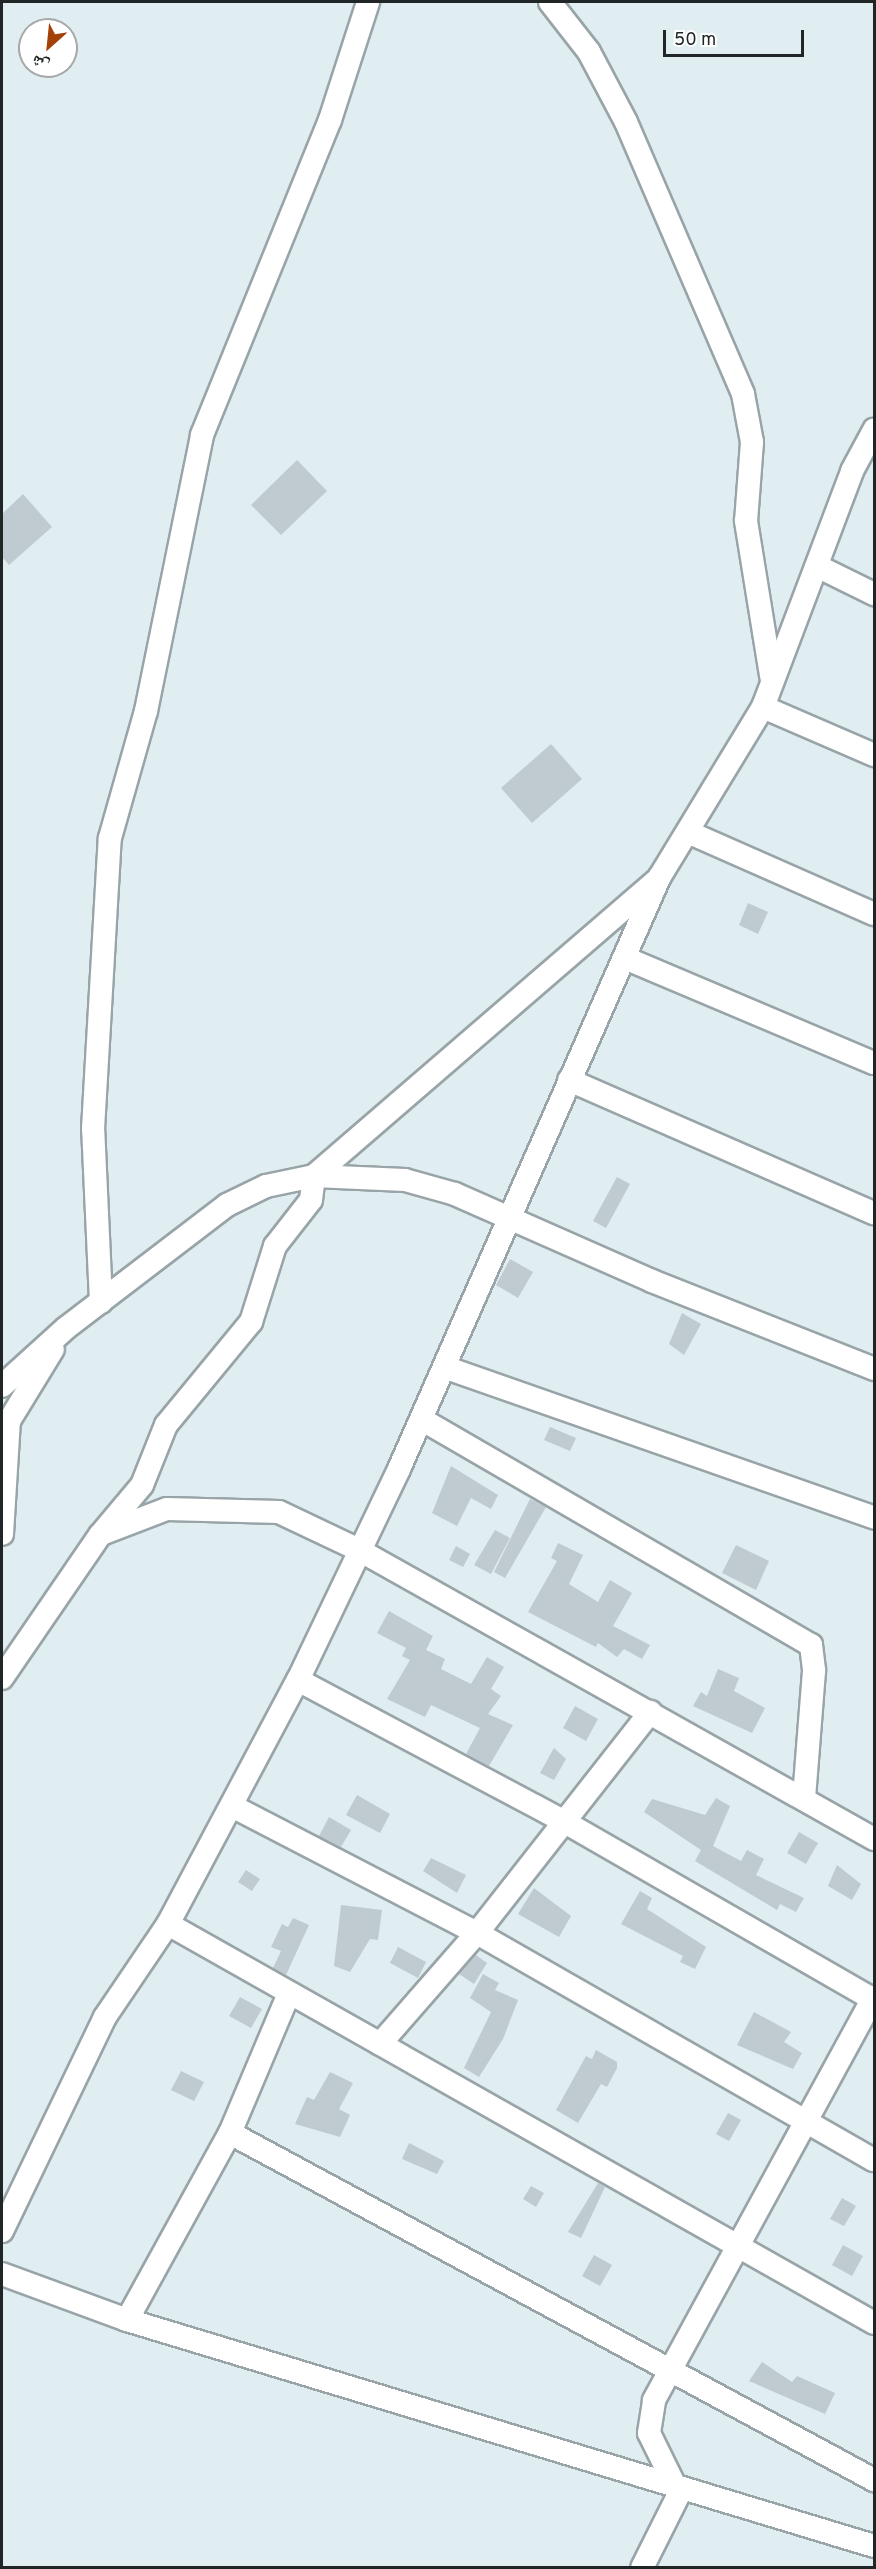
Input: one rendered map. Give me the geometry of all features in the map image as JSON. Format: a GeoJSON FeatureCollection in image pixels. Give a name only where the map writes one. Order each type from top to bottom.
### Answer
{"type":"FeatureCollection","features":[{"type":"Feature","properties":{"kind":"street"},"geometry":{"type":"LineString","coordinates":[[101,1302],[93,1130],[110,838],[146,711],[202,435],[330,120],[368,2]]}},
{"type":"Feature","properties":{"kind":"street"},"geometry":{"type":"LineString","coordinates":[[550,2],[588,52],[626,122],[743,394],[752,442],[746,521],[772,681]]}},
{"type":"Feature","properties":{"kind":"street"},"geometry":{"type":"LineString","coordinates":[[2,2231],[105,2017],[168,1924],[234,1807],[298,1680],[421,1419],[659,878],[763,707],[852,471],[874,430]]}},
{"type":"Feature","properties":{"kind":"street"},"geometry":{"type":"LineString","coordinates":[[817,566],[874,594]]}},
{"type":"Feature","properties":{"kind":"street"},"geometry":{"type":"LineString","coordinates":[[763,707],[874,755]]}},
{"type":"Feature","properties":{"kind":"street"},"geometry":{"type":"LineString","coordinates":[[688,832],[874,914]]}},
{"type":"Feature","properties":{"kind":"street"},"geometry":{"type":"LineString","coordinates":[[2,1678],[100,1535],[142,1485],[166,1425],[251,1322],[275,1246],[311,1200],[314,1176],[659,878]]}},
{"type":"Feature","properties":{"kind":"street"},"geometry":{"type":"LineString","coordinates":[[625,958],[874,1063]]}},
{"type":"Feature","properties":{"kind":"street"},"geometry":{"type":"LineString","coordinates":[[569,1080],[874,1213]]}},
{"type":"Feature","properties":{"kind":"street"},"geometry":{"type":"LineString","coordinates":[[2,1386],[66,1328],[227,1205],[266,1186],[314,1176],[405,1180],[511,1218],[874,1369]]}},
{"type":"Feature","properties":{"kind":"street"},"geometry":{"type":"LineString","coordinates":[[2,1534],[9,1421],[66,1328]]}},
{"type":"Feature","properties":{"kind":"street"},"geometry":{"type":"LineString","coordinates":[[444,1367],[874,1518]]}},
{"type":"Feature","properties":{"kind":"street"},"geometry":{"type":"LineString","coordinates":[[421,1419],[811,1645],[814,1671],[804,1798]]}},
{"type":"Feature","properties":{"kind":"street"},"geometry":{"type":"LineString","coordinates":[[100,1535],[167,1509],[228,1506],[279,1512],[359,1550],[874,1839]]}},
{"type":"Feature","properties":{"kind":"street"},"geometry":{"type":"LineString","coordinates":[[298,1680],[563,1821],[874,1999],[667,2370],[654,2400],[649,2433],[676,2483],[677,2504],[642,2568]]}},
{"type":"Feature","properties":{"kind":"street"},"geometry":{"type":"LineString","coordinates":[[380,2044],[477,1933],[650,1712]]}},
{"type":"Feature","properties":{"kind":"street"},"geometry":{"type":"LineString","coordinates":[[234,1807],[477,1933],[874,2160]]}},
{"type":"Feature","properties":{"kind":"street"},"geometry":{"type":"LineString","coordinates":[[168,1924],[874,2323]]}},
{"type":"Feature","properties":{"kind":"street"},"geometry":{"type":"LineString","coordinates":[[127,2319],[230,2133],[289,1993]]}},
{"type":"Feature","properties":{"kind":"street"},"geometry":{"type":"LineString","coordinates":[[230,2133],[874,2480]]}},
{"type":"Feature","properties":{"kind":"street"},"geometry":{"type":"LineString","coordinates":[[2,2274],[127,2319],[676,2483],[874,2546]]}},
{"type":"Feature","properties":{"kind":"building"},"geometry":{"type":"Polygon","coordinates":[[[297,460],[327,491],[281,535],[251,505],[297,460]]]}},
{"type":"Feature","properties":{"kind":"building"},"geometry":{"type":"Polygon","coordinates":[[[23,494],[52,527],[9,565],[2,557],[2,514],[23,494]]]}},
{"type":"Feature","properties":{"kind":"building"},"geometry":{"type":"Polygon","coordinates":[[[551,744],[582,779],[532,823],[501,788],[551,744]]]}},
{"type":"Feature","properties":{"kind":"building"},"geometry":{"type":"Polygon","coordinates":[[[748,903],[768,912],[758,934],[739,925],[748,903]]]}},
{"type":"Feature","properties":{"kind":"building"},"geometry":{"type":"Polygon","coordinates":[[[617,1177],[630,1184],[606,1228],[593,1221],[617,1177]]]}},
{"type":"Feature","properties":{"kind":"building"},"geometry":{"type":"Polygon","coordinates":[[[510,1259],[533,1272],[518,1298],[496,1285],[510,1259]]]}},
{"type":"Feature","properties":{"kind":"building"},"geometry":{"type":"Polygon","coordinates":[[[682,1313],[701,1324],[684,1355],[669,1344],[682,1313]]]}},
{"type":"Feature","properties":{"kind":"building"},"geometry":{"type":"Polygon","coordinates":[[[550,1427],[576,1438],[570,1451],[544,1440],[550,1427]]]}},
{"type":"Feature","properties":{"kind":"building"},"geometry":{"type":"Polygon","coordinates":[[[451,1466],[498,1495],[491,1509],[471,1498],[457,1526],[432,1513],[451,1466]]]}},
{"type":"Feature","properties":{"kind":"building"},"geometry":{"type":"Polygon","coordinates":[[[530,1499],[546,1507],[505,1578],[494,1572],[530,1499]]]}},
{"type":"Feature","properties":{"kind":"building"},"geometry":{"type":"Polygon","coordinates":[[[495,1530],[510,1538],[491,1574],[474,1565],[495,1530]]]}},
{"type":"Feature","properties":{"kind":"building"},"geometry":{"type":"Polygon","coordinates":[[[558,1543],[583,1555],[569,1584],[598,1602],[610,1580],[632,1593],[613,1626],[650,1645],[642,1659],[624,1649],[617,1657],[598,1643],[596,1647],[528,1612],[557,1561],[551,1558],[558,1543]]]}},
{"type":"Feature","properties":{"kind":"building"},"geometry":{"type":"Polygon","coordinates":[[[736,1545],[769,1561],[756,1590],[722,1573],[736,1545]]]}},
{"type":"Feature","properties":{"kind":"building"},"geometry":{"type":"Polygon","coordinates":[[[456,1546],[470,1554],[463,1567],[449,1560],[456,1546]]]}},
{"type":"Feature","properties":{"kind":"building"},"geometry":{"type":"Polygon","coordinates":[[[389,1611],[433,1636],[426,1650],[445,1659],[441,1669],[471,1684],[487,1657],[504,1667],[491,1689],[501,1696],[488,1714],[513,1725],[489,1766],[466,1754],[480,1728],[431,1705],[425,1717],[387,1699],[410,1660],[402,1656],[406,1648],[377,1633],[389,1611]]]}},
{"type":"Feature","properties":{"kind":"building"},"geometry":{"type":"Polygon","coordinates":[[[718,1669],[739,1678],[734,1691],[765,1708],[752,1733],[693,1706],[701,1692],[707,1696],[718,1669]]]}},
{"type":"Feature","properties":{"kind":"building"},"geometry":{"type":"Polygon","coordinates":[[[575,1706],[598,1719],[586,1741],[563,1728],[575,1706]]]}},
{"type":"Feature","properties":{"kind":"building"},"geometry":{"type":"Polygon","coordinates":[[[554,1748],[566,1759],[554,1780],[540,1773],[554,1748]]]}},
{"type":"Feature","properties":{"kind":"building"},"geometry":{"type":"Polygon","coordinates":[[[357,1795],[390,1814],[380,1833],[346,1815],[357,1795]]]}},
{"type":"Feature","properties":{"kind":"building"},"geometry":{"type":"Polygon","coordinates":[[[716,1798],[730,1806],[713,1846],[741,1861],[747,1850],[764,1859],[756,1875],[804,1898],[796,1912],[780,1904],[777,1910],[695,1861],[701,1850],[644,1812],[652,1799],[705,1815],[716,1798]]]}},
{"type":"Feature","properties":{"kind":"building"},"geometry":{"type":"Polygon","coordinates":[[[329,1817],[351,1830],[341,1847],[319,1836],[329,1817]]]}},
{"type":"Feature","properties":{"kind":"building"},"geometry":{"type":"Polygon","coordinates":[[[799,1832],[818,1843],[806,1864],[787,1853],[799,1832]]]}},
{"type":"Feature","properties":{"kind":"building"},"geometry":{"type":"Polygon","coordinates":[[[431,1858],[466,1875],[457,1893],[423,1871],[431,1858]]]}},
{"type":"Feature","properties":{"kind":"building"},"geometry":{"type":"Polygon","coordinates":[[[837,1865],[861,1884],[852,1900],[828,1886],[837,1865]]]}},
{"type":"Feature","properties":{"kind":"building"},"geometry":{"type":"Polygon","coordinates":[[[246,1870],[260,1879],[252,1891],[238,1882],[246,1870]]]}},
{"type":"Feature","properties":{"kind":"building"},"geometry":{"type":"Polygon","coordinates":[[[534,1888],[571,1916],[559,1937],[518,1914],[534,1888]]]}},
{"type":"Feature","properties":{"kind":"building"},"geometry":{"type":"Polygon","coordinates":[[[640,1891],[652,1898],[647,1909],[706,1947],[695,1969],[680,1962],[683,1956],[621,1924],[640,1891]]]}},
{"type":"Feature","properties":{"kind":"building"},"geometry":{"type":"Polygon","coordinates":[[[341,1905],[382,1910],[378,1940],[370,1939],[350,1972],[334,1966],[341,1905]]]}},
{"type":"Feature","properties":{"kind":"building"},"geometry":{"type":"Polygon","coordinates":[[[293,1918],[309,1925],[286,1975],[273,1968],[281,1951],[271,1947],[282,1924],[288,1927],[293,1918]]]}},
{"type":"Feature","properties":{"kind":"building"},"geometry":{"type":"Polygon","coordinates":[[[398,1947],[426,1962],[418,1978],[390,1963],[398,1947]]]}},
{"type":"Feature","properties":{"kind":"building"},"geometry":{"type":"Polygon","coordinates":[[[476,1955],[487,1963],[474,1984],[459,1974],[476,1955]]]}},
{"type":"Feature","properties":{"kind":"building"},"geometry":{"type":"Polygon","coordinates":[[[483,1974],[499,1983],[495,1990],[518,2000],[503,2039],[479,2077],[464,2068],[491,2012],[470,1998],[483,1974]]]}},
{"type":"Feature","properties":{"kind":"building"},"geometry":{"type":"Polygon","coordinates":[[[240,1997],[262,2009],[251,2028],[229,2016],[240,1997]]]}},
{"type":"Feature","properties":{"kind":"building"},"geometry":{"type":"Polygon","coordinates":[[[754,2012],[791,2032],[784,2042],[802,2053],[793,2069],[737,2045],[754,2012]]]}},
{"type":"Feature","properties":{"kind":"building"},"geometry":{"type":"Polygon","coordinates":[[[596,2050],[617,2062],[617,2068],[607,2087],[601,2084],[578,2123],[556,2110],[586,2056],[592,2059],[596,2050]]]}},
{"type":"Feature","properties":{"kind":"building"},"geometry":{"type":"Polygon","coordinates":[[[181,2071],[204,2082],[194,2101],[171,2090],[181,2071]]]}},
{"type":"Feature","properties":{"kind":"building"},"geometry":{"type":"Polygon","coordinates":[[[330,2072],[353,2083],[339,2109],[350,2115],[340,2137],[295,2124],[307,2097],[314,2100],[330,2072]]]}},
{"type":"Feature","properties":{"kind":"building"},"geometry":{"type":"Polygon","coordinates":[[[728,2113],[741,2120],[729,2141],[716,2134],[728,2113]]]}},
{"type":"Feature","properties":{"kind":"building"},"geometry":{"type":"Polygon","coordinates":[[[409,2143],[444,2161],[437,2174],[402,2159],[409,2143]]]}},
{"type":"Feature","properties":{"kind":"building"},"geometry":{"type":"Polygon","coordinates":[[[598,2183],[605,2187],[581,2238],[568,2232],[598,2183]]]}},
{"type":"Feature","properties":{"kind":"building"},"geometry":{"type":"Polygon","coordinates":[[[531,2186],[544,2193],[536,2207],[523,2199],[531,2186]]]}},
{"type":"Feature","properties":{"kind":"building"},"geometry":{"type":"Polygon","coordinates":[[[842,2198],[856,2206],[844,2226],[830,2219],[842,2198]]]}},
{"type":"Feature","properties":{"kind":"building"},"geometry":{"type":"Polygon","coordinates":[[[843,2245],[863,2256],[852,2276],[832,2265],[843,2245]]]}},
{"type":"Feature","properties":{"kind":"building"},"geometry":{"type":"Polygon","coordinates":[[[594,2255],[612,2265],[600,2286],[582,2276],[594,2255]]]}},
{"type":"Feature","properties":{"kind":"building"},"geometry":{"type":"Polygon","coordinates":[[[762,2362],[792,2382],[797,2376],[835,2393],[825,2414],[749,2381],[762,2362]]]}}]}
